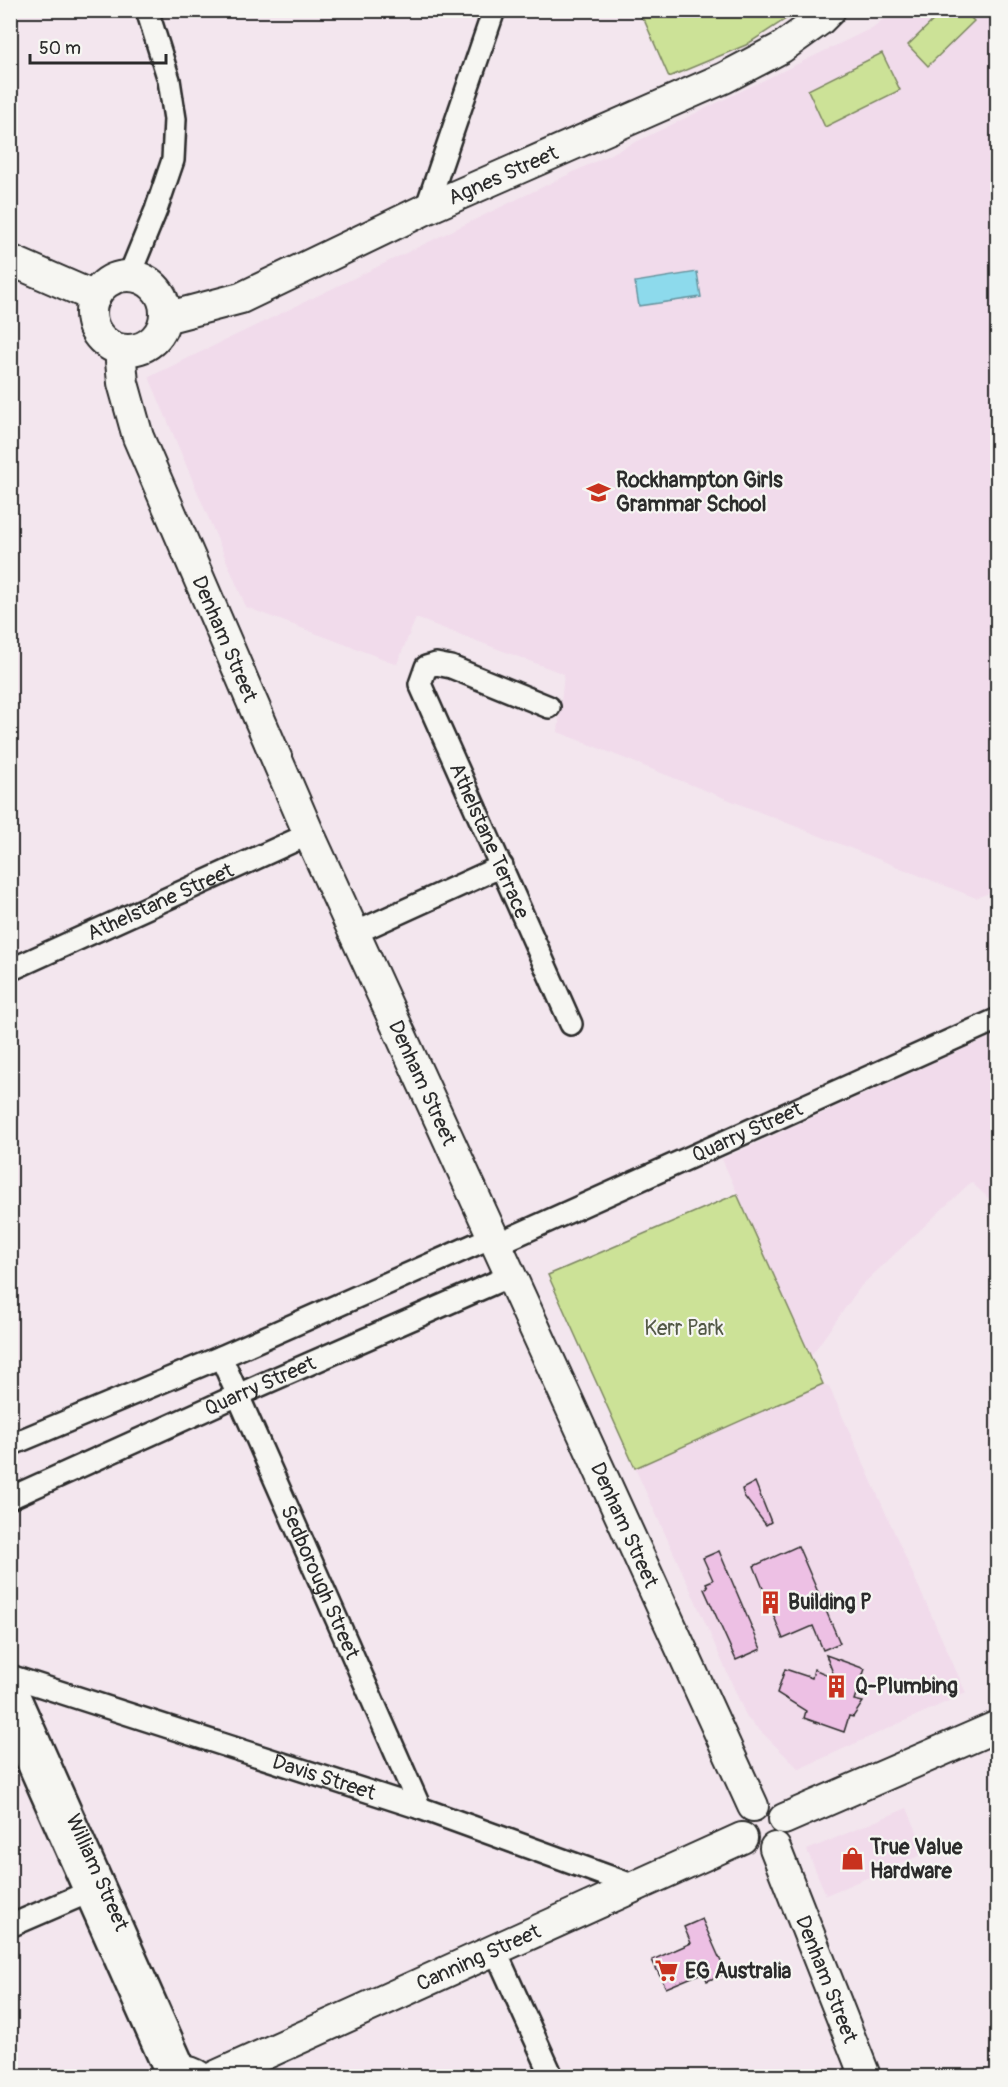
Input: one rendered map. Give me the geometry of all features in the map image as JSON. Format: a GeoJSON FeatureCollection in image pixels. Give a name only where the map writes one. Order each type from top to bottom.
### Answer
{"type":"FeatureCollection","features":[{"type":"Feature","properties":{"kind":"street"},"geometry":{"type":"LineString","coordinates":[[129,276],[156,210],[173,160],[175,119],[169,80],[147,10]]}},
{"type":"Feature","properties":{"kind":"street"},"geometry":{"type":"LineString","coordinates":[[426,209],[494,10]]}},
{"type":"Feature","properties":{"kind":"street","name":"Agnes Street"},"geometry":{"type":"LineString","coordinates":[[165,318],[241,298],[426,209],[724,78],[781,48],[830,10]]}},
{"type":"Feature","properties":{"kind":"street"},"geometry":{"type":"LineString","coordinates":[[10,260],[95,297]]}},
{"type":"Feature","properties":{"kind":"street"},"geometry":{"type":"LineString","coordinates":[[129,276],[150,284],[163,299],[165,318],[158,336],[150,343],[133,350],[120,350],[105,342],[94,326],[91,316],[95,297],[100,289],[112,279],[129,276]]}},
{"type":"Feature","properties":{"kind":"street","name":"Denham Street"},"geometry":{"type":"LineString","coordinates":[[120,350],[123,382],[138,437],[309,834],[753,1806]]}},
{"type":"Feature","properties":{"kind":"street","name":"Athelstane Terrace"},"geometry":{"type":"LineString","coordinates":[[549,707],[451,667],[436,664],[426,668],[420,684],[571,1024]]}},
{"type":"Feature","properties":{"kind":"street","name":"Athelstane Street"},"geometry":{"type":"LineString","coordinates":[[10,970],[309,834]]}},
{"type":"Feature","properties":{"kind":"street"},"geometry":{"type":"LineString","coordinates":[[355,933],[502,866]]}},
{"type":"Feature","properties":{"kind":"street","name":"Quarry Street"},"geometry":{"type":"LineString","coordinates":[[10,1445],[494,1240],[998,1019]]}},
{"type":"Feature","properties":{"kind":"street","name":"Quarry Street"},"geometry":{"type":"LineString","coordinates":[[10,1498],[510,1276]]}},
{"type":"Feature","properties":{"kind":"street","name":"Sedborough Street"},"geometry":{"type":"LineString","coordinates":[[221,1357],[420,1808]]}},
{"type":"Feature","properties":{"kind":"street","name":"Davis Street"},"geometry":{"type":"LineString","coordinates":[[11,1676],[420,1808],[636,1886]]}},
{"type":"Feature","properties":{"kind":"street","name":"William Street"},"geometry":{"type":"LineString","coordinates":[[11,1676],[95,1889]]}},
{"type":"Feature","properties":{"kind":"street","name":"William Street"},"geometry":{"type":"LineString","coordinates":[[10,1723],[95,1889],[180,2075]]}},
{"type":"Feature","properties":{"kind":"street"},"geometry":{"type":"LineString","coordinates":[[784,1819],[998,1726]]}},
{"type":"Feature","properties":{"kind":"street"},"geometry":{"type":"LineString","coordinates":[[753,1806],[772,1807],[779,1811],[784,1819],[785,1835],[782,1842],[775,1848],[759,1851],[752,1848],[742,1838],[741,1822],[744,1814],[753,1806]]}},
{"type":"Feature","properties":{"kind":"street","name":"Canning Street"},"geometry":{"type":"LineString","coordinates":[[216,2076],[742,1838]]}},
{"type":"Feature","properties":{"kind":"street","name":"Denham Street"},"geometry":{"type":"LineString","coordinates":[[775,1848],[865,2076]]}},
{"type":"Feature","properties":{"kind":"street"},"geometry":{"type":"LineString","coordinates":[[10,1926],[95,1889]]}},
{"type":"Feature","properties":{"kind":"street"},"geometry":{"type":"LineString","coordinates":[[495,1950],[552,2076]]}},
{"type":"Feature","properties":{"kind":"shaded area","name":"Rockhampton Girls Grammar School"},"geometry":{"type":"Polygon","coordinates":[[[894,11],[997,11],[997,890],[976,898],[558,732],[564,674],[416,618],[397,664],[246,607],[149,377],[872,28],[894,11]]]}},
{"type":"Feature","properties":{"kind":"shaded area"},"geometry":{"type":"Polygon","coordinates":[[[997,1034],[997,1206],[971,1182],[861,1286],[810,1357],[722,1159],[997,1034]]]}},
{"type":"Feature","properties":{"kind":"shaded area"},"geometry":{"type":"Polygon","coordinates":[[[823,1384],[829,1386],[966,1693],[799,1769],[747,1718],[635,1468],[823,1384]]]}},
{"type":"Feature","properties":{"kind":"shaded area"},"geometry":{"type":"Polygon","coordinates":[[[907,1808],[926,1853],[826,1895],[807,1850],[907,1808]]]}},
{"type":"Feature","properties":{"kind":"green space"},"geometry":{"type":"Polygon","coordinates":[[[944,10],[964,11],[974,21],[928,66],[908,45],[944,10]]]}},
{"type":"Feature","properties":{"kind":"green space"},"geometry":{"type":"Polygon","coordinates":[[[636,11],[798,11],[746,45],[669,77],[645,22],[636,11]]]}},
{"type":"Feature","properties":{"kind":"green space"},"geometry":{"type":"Polygon","coordinates":[[[882,53],[900,90],[825,127],[808,90],[882,53]]]}},
{"type":"Feature","properties":{"kind":"green space","name":"Kerr Park"},"geometry":{"type":"Polygon","coordinates":[[[737,1194],[823,1384],[635,1468],[548,1275],[737,1194]]]}},
{"type":"Feature","properties":{"kind":"water"},"geometry":{"type":"Polygon","coordinates":[[[697,272],[701,297],[639,306],[635,282],[697,272]]]}},
{"type":"Feature","properties":{"kind":"building"},"geometry":{"type":"Polygon","coordinates":[[[755,1482],[771,1522],[766,1525],[744,1496],[742,1489],[755,1482]]]}},
{"type":"Feature","properties":{"kind":"building"},"geometry":{"type":"Polygon","coordinates":[[[798,1546],[840,1643],[823,1650],[813,1626],[783,1639],[754,1566],[798,1546]]]}},
{"type":"Feature","properties":{"kind":"building"},"geometry":{"type":"Polygon","coordinates":[[[719,1551],[761,1649],[736,1660],[704,1589],[708,1587],[706,1583],[713,1580],[703,1558],[719,1551]]]}},
{"type":"Feature","properties":{"kind":"building","name":"Q-Plumbing"},"geometry":{"type":"Polygon","coordinates":[[[826,1655],[865,1669],[854,1700],[863,1702],[853,1717],[849,1716],[844,1732],[804,1718],[806,1711],[777,1693],[785,1669],[812,1678],[814,1669],[835,1678],[826,1655]]]}},
{"type":"Feature","properties":{"kind":"building"},"geometry":{"type":"Polygon","coordinates":[[[702,1919],[726,1973],[707,1981],[704,1972],[666,1988],[652,1960],[691,1943],[684,1927],[702,1919]]]}},
{"type":"Feature","properties":{"kind":"place","name":"Rockhampton Girls Grammar School"},"geometry":{"type":"Point","coordinates":[598,492]}},
{"type":"Feature","properties":{"kind":"place","name":"Building P"},"geometry":{"type":"Point","coordinates":[770,1602]}},
{"type":"Feature","properties":{"kind":"place","name":"Q-Plumbing"},"geometry":{"type":"Point","coordinates":[837,1686]}},
{"type":"Feature","properties":{"kind":"place","name":"True Value Hardware"},"geometry":{"type":"Point","coordinates":[852,1859]}},
{"type":"Feature","properties":{"kind":"place","name":"EG Australia"},"geometry":{"type":"Point","coordinates":[667,1971]}}]}
